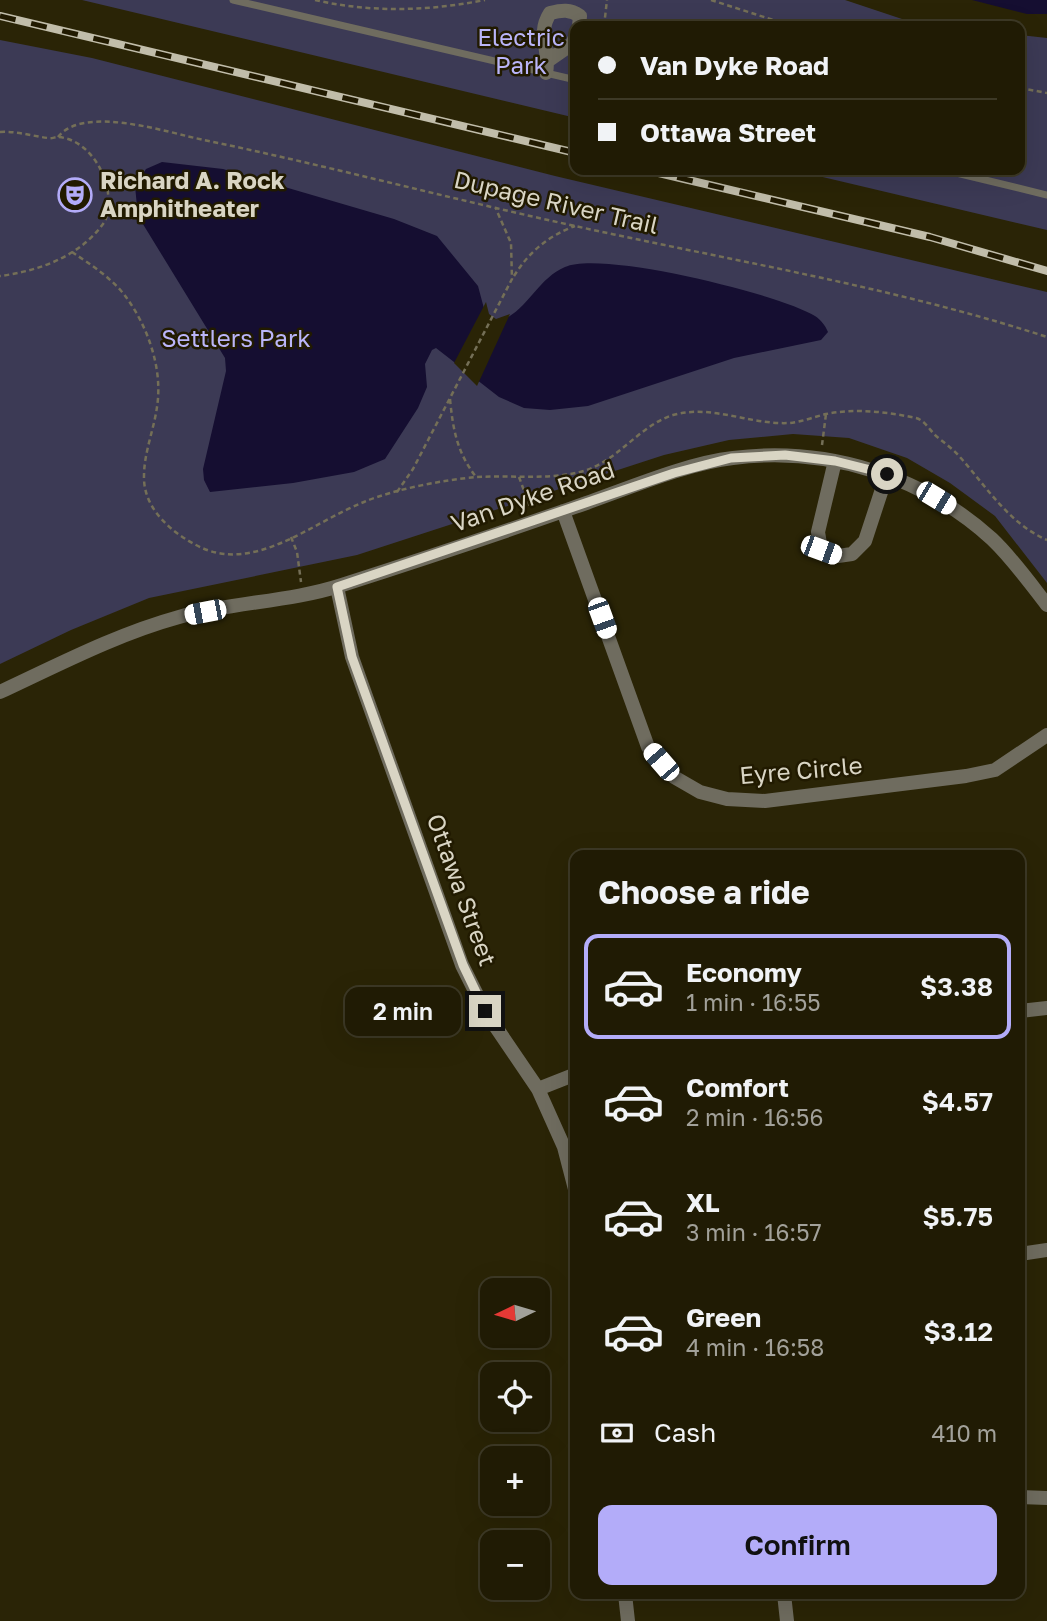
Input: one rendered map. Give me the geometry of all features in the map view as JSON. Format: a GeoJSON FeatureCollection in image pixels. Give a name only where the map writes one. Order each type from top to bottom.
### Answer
{"type":"FeatureCollection","features":[{"type":"Feature","properties":{"kind":"street"},"geometry":{"type":"LineString","coordinates":[[547,66],[542,29],[550,13],[562,10],[573,12],[580,16],[580,21]]}},
{"type":"Feature","properties":{"kind":"street"},"geometry":{"type":"LineString","coordinates":[[547,66],[570,46]]}},
{"type":"Feature","properties":{"kind":"street","name":"Van Dyke Road"},"geometry":{"type":"LineString","coordinates":[[0,692],[112,640],[180,617],[337,587],[674,473],[731,458],[785,455],[835,461],[887,474],[919,488],[953,508],[993,540],[1047,605]]}},
{"type":"Feature","properties":{"kind":"street"},"geometry":{"type":"LineString","coordinates":[[835,461],[818,532],[821,550],[838,556],[852,554],[865,541],[887,474]]}},
{"type":"Feature","properties":{"kind":"street","name":"Eyre Circle"},"geometry":{"type":"LineString","coordinates":[[563,511],[648,747],[674,777],[700,792],[727,799],[765,801],[966,776],[995,770],[1047,735]]}},
{"type":"Feature","properties":{"kind":"street","name":"Ottawa Street"},"geometry":{"type":"LineString","coordinates":[[337,587],[352,657],[463,965],[485,1011],[538,1089],[564,1147],[570,1170]]}},
{"type":"Feature","properties":{"kind":"street"},"geometry":{"type":"LineString","coordinates":[[1025,1010],[1047,1008]]}},
{"type":"Feature","properties":{"kind":"street"},"geometry":{"type":"LineString","coordinates":[[538,1089],[570,1076]]}},
{"type":"Feature","properties":{"kind":"street"},"geometry":{"type":"LineString","coordinates":[[1025,1253],[1047,1250]]}},
{"type":"Feature","properties":{"kind":"street"},"geometry":{"type":"LineString","coordinates":[[1025,1497],[1047,1498]]}},
{"type":"Feature","properties":{"kind":"street"},"geometry":{"type":"LineString","coordinates":[[626,1599],[628,1621]]}},
{"type":"Feature","properties":{"kind":"street"},"geometry":{"type":"LineString","coordinates":[[785,1599],[787,1621]]}},
{"type":"Feature","properties":{"kind":"lane"},"geometry":{"type":"LineString","coordinates":[[233,0],[547,66],[570,77]]}},
{"type":"Feature","properties":{"kind":"lane"},"geometry":{"type":"LineString","coordinates":[[965,175],[1047,195]]}},
{"type":"Feature","properties":{"kind":"path"},"geometry":{"type":"LineString","coordinates":[[315,0],[343,6],[395,9],[458,5],[485,0]]}},
{"type":"Feature","properties":{"kind":"path"},"geometry":{"type":"LineString","coordinates":[[605,21],[607,0]]}},
{"type":"Feature","properties":{"kind":"path"},"geometry":{"type":"LineString","coordinates":[[711,0],[776,21]]}},
{"type":"Feature","properties":{"kind":"path"},"geometry":{"type":"LineString","coordinates":[[1025,89],[1047,93]]}},
{"type":"Feature","properties":{"kind":"path","name":"Dupage River Trail"},"geometry":{"type":"LineString","coordinates":[[58,137],[76,124],[112,122],[244,148],[575,226],[919,299],[1047,337]]}},
{"type":"Feature","properties":{"kind":"path"},"geometry":{"type":"LineString","coordinates":[[0,132],[50,139],[58,137],[76,144],[94,157],[104,172],[108,204],[104,222],[72,252],[51,264],[0,276]]}},
{"type":"Feature","properties":{"kind":"path"},"geometry":{"type":"LineString","coordinates":[[496,208],[511,243],[514,259],[512,279]]}},
{"type":"Feature","properties":{"kind":"path"},"geometry":{"type":"LineString","coordinates":[[397,492],[413,469],[523,262],[537,247],[575,226]]}},
{"type":"Feature","properties":{"kind":"path"},"geometry":{"type":"LineString","coordinates":[[72,252],[89,263],[125,296],[140,321],[156,364],[158,403],[143,478],[148,497],[157,514],[184,539],[201,548],[241,555],[260,552],[364,502],[397,492],[476,477],[582,472],[606,462],[660,422],[693,412],[792,423],[826,414],[866,411],[920,419],[956,453],[1013,519],[1047,540]]}},
{"type":"Feature","properties":{"kind":"path"},"geometry":{"type":"LineString","coordinates":[[450,397],[453,435],[463,460],[476,477]]}},
{"type":"Feature","properties":{"kind":"path"},"geometry":{"type":"LineString","coordinates":[[819,459],[827,426],[826,414]]}},
{"type":"Feature","properties":{"kind":"path"},"geometry":{"type":"LineString","coordinates":[[519,477],[535,521]]}},
{"type":"Feature","properties":{"kind":"path"},"geometry":{"type":"LineString","coordinates":[[291,537],[297,552],[303,590]]}},
{"type":"Feature","properties":{"kind":"green space","name":"Electric Park"},"geometry":{"type":"Polygon","coordinates":[[[82,0],[845,0],[908,21],[570,21],[570,117],[82,0]]]}},
{"type":"Feature","properties":{"kind":"green space"},"geometry":{"type":"Polygon","coordinates":[[[1025,36],[1047,38],[1047,230],[814,175],[1025,175],[1025,36]]]}},
{"type":"Feature","properties":{"kind":"green space","name":"Settlers Park"},"geometry":{"type":"Polygon","coordinates":[[[0,40],[92,58],[555,176],[1047,292],[1047,583],[995,516],[950,483],[907,458],[849,438],[793,434],[729,440],[664,455],[357,555],[149,598],[71,630],[0,664],[0,40]]]}},
{"type":"Feature","properties":{"kind":"shaded area"},"geometry":{"type":"Polygon","coordinates":[[[972,0],[1047,0],[1047,14],[1027,14],[972,0]]]}},
{"type":"Feature","properties":{"kind":"shaded area"},"geometry":{"type":"Polygon","coordinates":[[[162,162],[223,169],[394,219],[437,236],[478,286],[486,316],[495,323],[516,312],[555,273],[565,267],[585,263],[650,269],[730,286],[795,307],[817,318],[828,332],[821,340],[734,358],[588,406],[550,410],[524,408],[499,397],[436,348],[432,350],[425,364],[427,387],[418,408],[385,459],[354,472],[293,483],[210,492],[204,480],[203,469],[226,371],[225,358],[138,216],[135,186],[146,169],[162,162]]]}},
{"type":"Feature","properties":{"kind":"pier"},"geometry":{"type":"Polygon","coordinates":[[[486,302],[489,314],[496,319],[510,314],[477,386],[454,363],[486,302]]]}},
{"type":"Feature","properties":{"kind":"railway"},"geometry":{"type":"LineString","coordinates":[[0,16],[570,152]]}},
{"type":"Feature","properties":{"kind":"railway"},"geometry":{"type":"LineString","coordinates":[[667,175],[930,237],[1047,271]]}},
{"type":"Feature","properties":{"kind":"place","name":"Richard A. Rock Amphitheater"},"geometry":{"type":"Point","coordinates":[75,195]}},
{"type":"Feature","properties":{"kind":"route"},"geometry":{"type":"LineString","coordinates":[[485,1011],[463,965],[352,657],[337,587],[674,473],[731,458],[785,455],[835,461],[887,474]]}}]}
